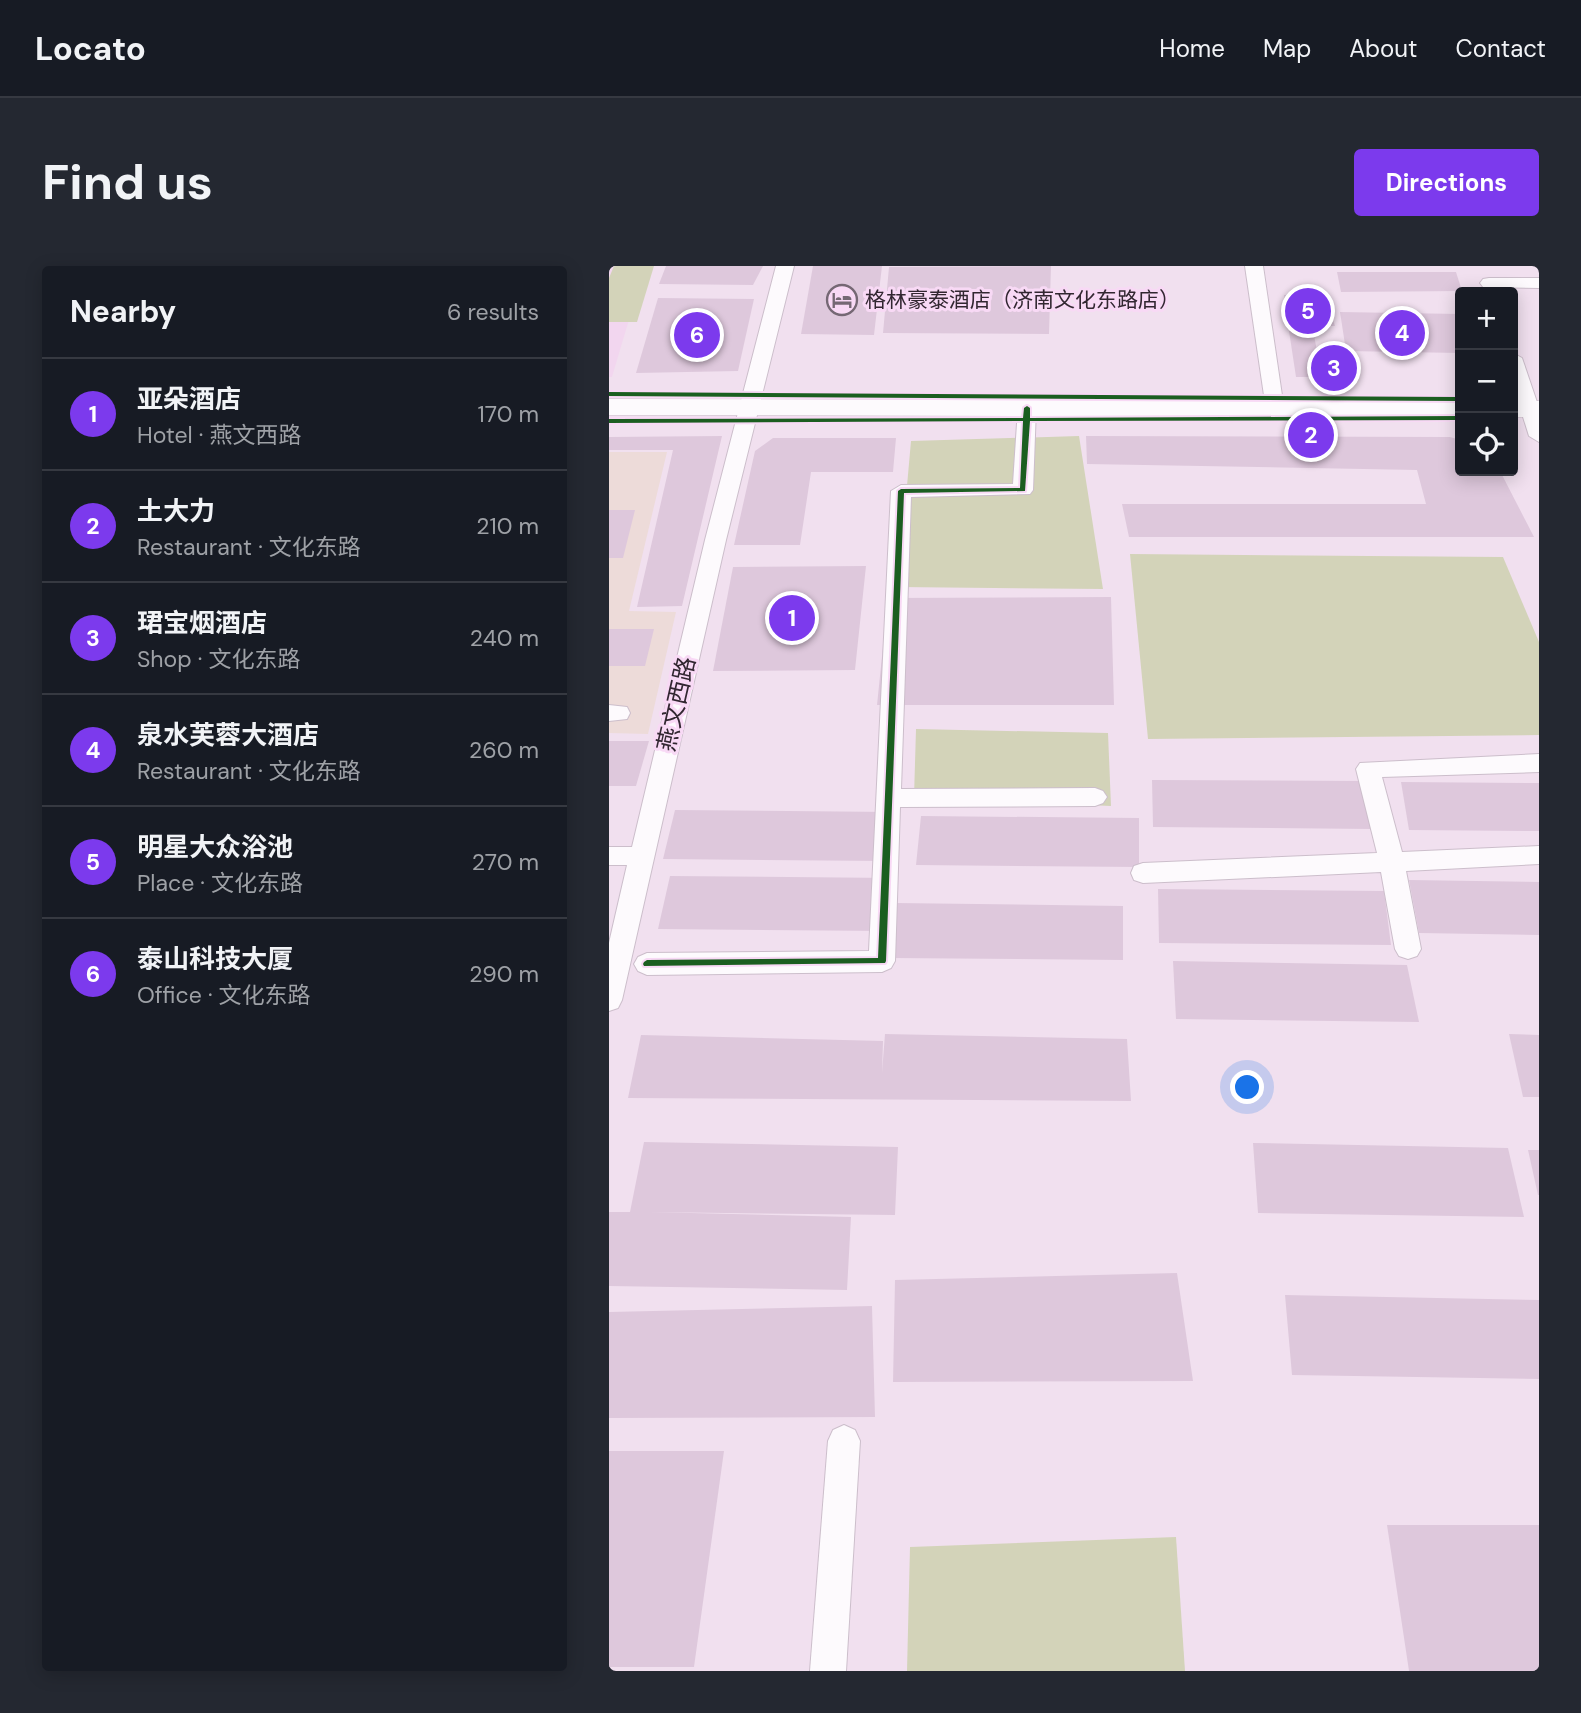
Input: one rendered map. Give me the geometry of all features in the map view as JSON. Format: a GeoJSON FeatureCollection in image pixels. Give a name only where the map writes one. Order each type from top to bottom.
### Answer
{"type":"FeatureCollection","features":[{"type":"Feature","properties":{"kind":"main road"},"geometry":{"type":"LineString","coordinates":[[609,407],[1455,409]]}},
{"type":"Feature","properties":{"kind":"street","name":"燕文西路"},"geometry":{"type":"LineString","coordinates":[[609,1000],[747,408],[785,266]]}},
{"type":"Feature","properties":{"kind":"street"},"geometry":{"type":"LineString","coordinates":[[1254,266],[1275,409]]}},
{"type":"Feature","properties":{"kind":"street"},"geometry":{"type":"LineString","coordinates":[[1489,280],[1539,284]]}},
{"type":"Feature","properties":{"kind":"street"},"geometry":{"type":"LineString","coordinates":[[1518,376],[1527,409],[1539,436]]}},
{"type":"Feature","properties":{"kind":"street"},"geometry":{"type":"LineString","coordinates":[[647,964],[882,961],[901,491],[1023,490],[1027,408]]}},
{"type":"Feature","properties":{"kind":"street"},"geometry":{"type":"LineString","coordinates":[[1408,949],[1392,862],[1368,769],[1539,763]]}},
{"type":"Feature","properties":{"kind":"street"},"geometry":{"type":"LineString","coordinates":[[888,798],[1095,797]]}},
{"type":"Feature","properties":{"kind":"street"},"geometry":{"type":"LineString","coordinates":[[1143,873],[1539,855]]}},
{"type":"Feature","properties":{"kind":"street"},"geometry":{"type":"LineString","coordinates":[[609,856],[642,856]]}},
{"type":"Feature","properties":{"kind":"street"},"geometry":{"type":"LineString","coordinates":[[828,1671],[844,1441]]}},
{"type":"Feature","properties":{"kind":"shaded area"},"geometry":{"type":"Polygon","coordinates":[[[609,266],[645,266],[612,377],[609,377],[609,266]]]}},
{"type":"Feature","properties":{"kind":"shaded area"},"geometry":{"type":"Polygon","coordinates":[[[609,452],[667,452],[629,611],[676,612],[648,734],[609,733],[609,452]]]}},
{"type":"Feature","properties":{"kind":"green space"},"geometry":{"type":"Polygon","coordinates":[[[614,266],[654,266],[637,322],[609,322],[609,278],[614,266]]]}},
{"type":"Feature","properties":{"kind":"green space"},"geometry":{"type":"Polygon","coordinates":[[[1079,436],[1103,589],[898,587],[911,441],[1079,436]]]}},
{"type":"Feature","properties":{"kind":"green space"},"geometry":{"type":"Polygon","coordinates":[[[1130,554],[1503,557],[1539,642],[1539,735],[1148,739],[1130,554]]]}},
{"type":"Feature","properties":{"kind":"green space"},"geometry":{"type":"Polygon","coordinates":[[[916,729],[1108,733],[1111,806],[914,797],[916,729]]]}},
{"type":"Feature","properties":{"kind":"green space"},"geometry":{"type":"Polygon","coordinates":[[[1176,1537],[1185,1671],[907,1671],[910,1547],[1176,1537]]]}},
{"type":"Feature","properties":{"kind":"building"},"geometry":{"type":"Polygon","coordinates":[[[666,266],[763,266],[753,285],[659,284],[666,266]]]}},
{"type":"Feature","properties":{"kind":"building","name":"格林豪泰酒店（济南文化东路店）"},"geometry":{"type":"Polygon","coordinates":[[[813,266],[882,266],[874,335],[801,334],[813,266]]]}},
{"type":"Feature","properties":{"kind":"building"},"geometry":{"type":"Polygon","coordinates":[[[1051,266],[1049,334],[883,333],[889,267],[1051,266]]]}},
{"type":"Feature","properties":{"kind":"building"},"geometry":{"type":"Polygon","coordinates":[[[1337,272],[1456,272],[1461,287],[1455,287],[1455,291],[1341,292],[1337,272]]]}},
{"type":"Feature","properties":{"kind":"building"},"geometry":{"type":"Polygon","coordinates":[[[1284,295],[1325,295],[1335,326],[1289,326],[1284,295]]]}},
{"type":"Feature","properties":{"kind":"building"},"geometry":{"type":"Polygon","coordinates":[[[658,298],[754,299],[738,371],[636,373],[658,298]]]}},
{"type":"Feature","properties":{"kind":"building"},"geometry":{"type":"Polygon","coordinates":[[[1340,312],[1455,314],[1455,353],[1346,351],[1340,312]]]}},
{"type":"Feature","properties":{"kind":"building"},"geometry":{"type":"Polygon","coordinates":[[[1313,330],[1322,377],[1296,377],[1289,331],[1313,330]]]}},
{"type":"Feature","properties":{"kind":"building"},"geometry":{"type":"Polygon","coordinates":[[[1321,359],[1343,359],[1347,378],[1326,377],[1321,359]]]}},
{"type":"Feature","properties":{"kind":"building"},"geometry":{"type":"Polygon","coordinates":[[[722,436],[682,606],[637,607],[673,450],[609,450],[609,437],[722,436]]]}},
{"type":"Feature","properties":{"kind":"building"},"geometry":{"type":"Polygon","coordinates":[[[1086,436],[1450,437],[1455,438],[1455,476],[1503,476],[1534,537],[1129,537],[1122,504],[1426,504],[1417,470],[1087,464],[1086,436]]]}},
{"type":"Feature","properties":{"kind":"building"},"geometry":{"type":"Polygon","coordinates":[[[773,438],[896,438],[893,472],[811,472],[800,545],[734,545],[755,451],[773,438]]]}},
{"type":"Feature","properties":{"kind":"building"},"geometry":{"type":"Polygon","coordinates":[[[609,510],[635,510],[623,558],[609,558],[609,510]]]}},
{"type":"Feature","properties":{"kind":"building"},"geometry":{"type":"Polygon","coordinates":[[[866,566],[855,670],[713,671],[733,567],[866,566]]]}},
{"type":"Feature","properties":{"kind":"building"},"geometry":{"type":"Polygon","coordinates":[[[1111,597],[1114,705],[877,705],[888,598],[1111,597]]]}},
{"type":"Feature","properties":{"kind":"building"},"geometry":{"type":"Polygon","coordinates":[[[609,629],[654,629],[645,666],[609,666],[609,629]]]}},
{"type":"Feature","properties":{"kind":"building"},"geometry":{"type":"Polygon","coordinates":[[[609,741],[649,741],[636,786],[609,786],[609,741]]]}},
{"type":"Feature","properties":{"kind":"building"},"geometry":{"type":"Polygon","coordinates":[[[1152,780],[1365,781],[1372,829],[1153,827],[1152,780]]]}},
{"type":"Feature","properties":{"kind":"building"},"geometry":{"type":"Polygon","coordinates":[[[1401,782],[1539,783],[1539,831],[1409,830],[1401,782]]]}},
{"type":"Feature","properties":{"kind":"building"},"geometry":{"type":"Polygon","coordinates":[[[675,810],[891,812],[886,861],[663,859],[675,810]]]}},
{"type":"Feature","properties":{"kind":"building"},"geometry":{"type":"Polygon","coordinates":[[[921,816],[1139,818],[1139,867],[916,865],[921,816]]]}},
{"type":"Feature","properties":{"kind":"building"},"geometry":{"type":"Polygon","coordinates":[[[670,876],[894,878],[888,931],[658,929],[670,876]]]}},
{"type":"Feature","properties":{"kind":"building"},"geometry":{"type":"Polygon","coordinates":[[[1409,880],[1539,882],[1539,935],[1419,933],[1409,880]]]}},
{"type":"Feature","properties":{"kind":"building"},"geometry":{"type":"Polygon","coordinates":[[[1158,889],[1384,891],[1391,945],[1159,943],[1158,889]]]}},
{"type":"Feature","properties":{"kind":"building"},"geometry":{"type":"Polygon","coordinates":[[[895,903],[1123,906],[1123,960],[890,958],[895,903]]]}},
{"type":"Feature","properties":{"kind":"building"},"geometry":{"type":"Polygon","coordinates":[[[1173,961],[1407,965],[1419,1022],[1176,1019],[1173,961]]]}},
{"type":"Feature","properties":{"kind":"building"},"geometry":{"type":"Polygon","coordinates":[[[885,1034],[1127,1039],[1131,1101],[628,1098],[641,1035],[883,1041],[882,1073],[885,1034]]]}},
{"type":"Feature","properties":{"kind":"building"},"geometry":{"type":"Polygon","coordinates":[[[1509,1034],[1539,1035],[1539,1097],[1523,1097],[1509,1034]]]}},
{"type":"Feature","properties":{"kind":"building"},"geometry":{"type":"Polygon","coordinates":[[[644,1142],[898,1147],[895,1215],[649,1212],[851,1217],[847,1290],[609,1286],[609,1212],[630,1212],[644,1142]]]}},
{"type":"Feature","properties":{"kind":"building"},"geometry":{"type":"Polygon","coordinates":[[[1253,1143],[1508,1148],[1524,1217],[1258,1213],[1253,1143]]]}},
{"type":"Feature","properties":{"kind":"building"},"geometry":{"type":"Polygon","coordinates":[[[1528,1150],[1539,1150],[1539,1195],[1538,1195],[1528,1150]]]}},
{"type":"Feature","properties":{"kind":"building"},"geometry":{"type":"Polygon","coordinates":[[[1177,1273],[1193,1381],[893,1382],[895,1280],[1177,1273]]]}},
{"type":"Feature","properties":{"kind":"building"},"geometry":{"type":"Polygon","coordinates":[[[1285,1295],[1539,1300],[1539,1379],[1292,1375],[1285,1295]]]}},
{"type":"Feature","properties":{"kind":"building"},"geometry":{"type":"Polygon","coordinates":[[[872,1306],[875,1417],[609,1418],[609,1312],[872,1306]]]}},
{"type":"Feature","properties":{"kind":"building"},"geometry":{"type":"Polygon","coordinates":[[[609,1451],[724,1451],[694,1667],[609,1667],[609,1451]]]}},
{"type":"Feature","properties":{"kind":"building"},"geometry":{"type":"Polygon","coordinates":[[[1387,1525],[1539,1525],[1539,1671],[1409,1671],[1387,1525]]]}},
{"type":"Feature","properties":{"kind":"cycle path"},"geometry":{"type":"LineString","coordinates":[[609,394],[1455,399]]}},
{"type":"Feature","properties":{"kind":"cycle path"},"geometry":{"type":"LineString","coordinates":[[647,964],[882,961],[901,491],[1023,490],[1027,408]]}},
{"type":"Feature","properties":{"kind":"cycle path"},"geometry":{"type":"LineString","coordinates":[[609,421],[1455,418]]}},
{"type":"Feature","properties":{"kind":"place","name":"格林豪泰酒店（济南文化东路店）"},"geometry":{"type":"Point","coordinates":[842,300]}},
{"type":"Feature","properties":{"kind":"place","name":"明星大众浴池"},"geometry":{"type":"Point","coordinates":[1308,311]}},
{"type":"Feature","properties":{"kind":"place","name":"泉水芙蓉大酒店"},"geometry":{"type":"Point","coordinates":[1402,333]}},
{"type":"Feature","properties":{"kind":"place","name":"泰山科技大厦"},"geometry":{"type":"Point","coordinates":[697,335]}},
{"type":"Feature","properties":{"kind":"place","name":"珺宝烟酒店"},"geometry":{"type":"Point","coordinates":[1334,368]}},
{"type":"Feature","properties":{"kind":"place","name":"土大力"},"geometry":{"type":"Point","coordinates":[1311,435]}},
{"type":"Feature","properties":{"kind":"place","name":"亚朵酒店"},"geometry":{"type":"Point","coordinates":[792,618]}}]}
